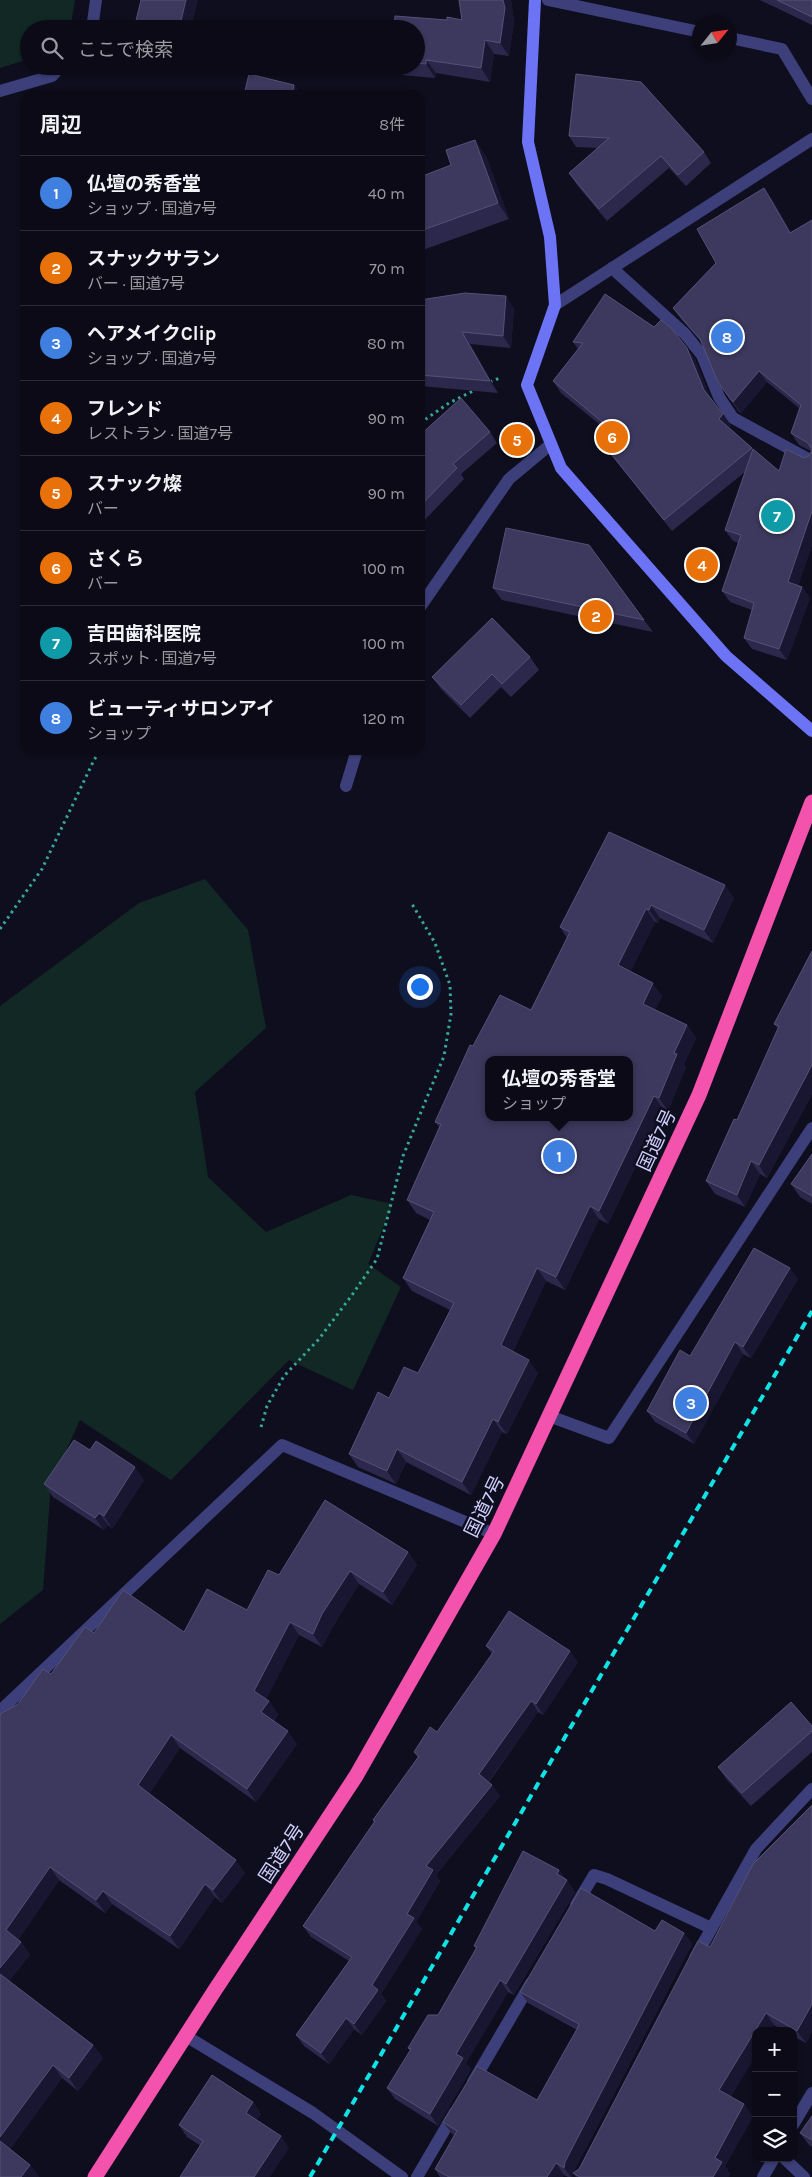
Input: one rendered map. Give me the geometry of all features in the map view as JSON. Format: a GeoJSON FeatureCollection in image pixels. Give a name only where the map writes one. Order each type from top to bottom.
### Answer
{"type":"FeatureCollection","features":[{"type":"Feature","properties":{"kind":"highway","name":"国道7号"},"geometry":{"type":"LineString","coordinates":[[95,2177],[356,1776],[494,1534],[699,1094],[811,806]]}},
{"type":"Feature","properties":{"kind":"street"},"geometry":{"type":"LineString","coordinates":[[93,20],[96,0]]}},
{"type":"Feature","properties":{"kind":"street"},"geometry":{"type":"LineString","coordinates":[[535,0],[528,142],[550,237],[555,305],[527,385],[561,468],[726,656],[812,731]]}},
{"type":"Feature","properties":{"kind":"street"},"geometry":{"type":"LineString","coordinates":[[548,0],[692,30]]}},
{"type":"Feature","properties":{"kind":"street"},"geometry":{"type":"LineString","coordinates":[[737,39],[782,49],[812,100]]}},
{"type":"Feature","properties":{"kind":"street"},"geometry":{"type":"LineString","coordinates":[[0,91],[53,75]]}},
{"type":"Feature","properties":{"kind":"street"},"geometry":{"type":"LineString","coordinates":[[555,305],[812,139]]}},
{"type":"Feature","properties":{"kind":"street"},"geometry":{"type":"LineString","coordinates":[[612,268],[685,334],[702,354],[719,398],[733,418],[812,461]]}},
{"type":"Feature","properties":{"kind":"street"},"geometry":{"type":"LineString","coordinates":[[425,600],[509,479],[551,444]]}},
{"type":"Feature","properties":{"kind":"street"},"geometry":{"type":"LineString","coordinates":[[346,786],[355,755]]}},
{"type":"Feature","properties":{"kind":"street"},"geometry":{"type":"LineString","coordinates":[[549,1416],[609,1438],[812,1128]]}},
{"type":"Feature","properties":{"kind":"street"},"geometry":{"type":"LineString","coordinates":[[0,1711],[282,1445],[494,1534]]}},
{"type":"Feature","properties":{"kind":"street"},"geometry":{"type":"LineString","coordinates":[[689,1968],[756,1849],[812,1789]]}},
{"type":"Feature","properties":{"kind":"street"},"geometry":{"type":"LineString","coordinates":[[568,1918],[594,1875],[608,1878],[711,1928]]}},
{"type":"Feature","properties":{"kind":"street"},"geometry":{"type":"LineString","coordinates":[[417,2177],[538,1970]]}},
{"type":"Feature","properties":{"kind":"street"},"geometry":{"type":"LineString","coordinates":[[186,2036],[313,2113],[397,2175]]}},
{"type":"Feature","properties":{"kind":"street"},"geometry":{"type":"LineString","coordinates":[[797,2118],[812,2093]]}},
{"type":"Feature","properties":{"kind":"street"},"geometry":{"type":"LineString","coordinates":[[763,2177],[772,2162]]}},
{"type":"Feature","properties":{"kind":"street"},"geometry":{"type":"LineString","coordinates":[[788,2162],[804,2177]]}},
{"type":"Feature","properties":{"kind":"path"},"geometry":{"type":"LineString","coordinates":[[425,420],[449,403],[498,378],[534,365]]}},
{"type":"Feature","properties":{"kind":"path"},"geometry":{"type":"LineString","coordinates":[[0,929],[42,868],[98,755]]}},
{"type":"Feature","properties":{"kind":"path"},"geometry":{"type":"LineString","coordinates":[[267,1460],[258,1438],[267,1406],[284,1376],[319,1339],[377,1259],[403,1156],[444,1056],[451,1014],[450,985],[435,943],[412,904]]}},
{"type":"Feature","properties":{"kind":"green space"},"geometry":{"type":"Polygon","coordinates":[[[0,0],[75,0],[72,20],[20,20],[20,62],[0,68],[0,0]]]}},
{"type":"Feature","properties":{"kind":"green space"},"geometry":{"type":"Polygon","coordinates":[[[205,879],[248,930],[266,1028],[195,1092],[208,1177],[266,1232],[351,1195],[393,1204],[368,1264],[401,1287],[353,1390],[289,1360],[171,1480],[80,1420],[51,1484],[43,1590],[0,1624],[0,1006],[139,903],[205,879]]]}},
{"type":"Feature","properties":{"kind":"building"},"geometry":{"type":"Polygon","coordinates":[[[141,0],[186,0],[181,20],[136,20],[141,0]]]}},
{"type":"Feature","properties":{"kind":"building"},"geometry":{"type":"Polygon","coordinates":[[[459,0],[503,0],[505,8],[500,43],[485,40],[481,68],[426,60],[425,64],[425,20],[395,20],[395,16],[447,20],[447,17],[462,20],[459,0]]]}},
{"type":"Feature","properties":{"kind":"building"},"geometry":{"type":"Polygon","coordinates":[[[777,0],[812,0],[812,17],[777,0]]]}},
{"type":"Feature","properties":{"kind":"building"},"geometry":{"type":"Polygon","coordinates":[[[576,74],[641,82],[704,152],[678,175],[661,156],[599,209],[569,173],[609,138],[569,136],[576,74]]]}},
{"type":"Feature","properties":{"kind":"building"},"geometry":{"type":"Polygon","coordinates":[[[249,75],[294,85],[293,90],[245,90],[249,75]]]}},
{"type":"Feature","properties":{"kind":"building"},"geometry":{"type":"Polygon","coordinates":[[[475,140],[498,203],[425,229],[425,175],[451,165],[446,150],[475,140]]]}},
{"type":"Feature","properties":{"kind":"building"},"geometry":{"type":"Polygon","coordinates":[[[764,188],[790,233],[812,220],[812,450],[808,443],[791,433],[801,405],[759,371],[733,402],[718,382],[700,339],[673,308],[716,263],[697,229],[764,188]]]}},
{"type":"Feature","properties":{"kind":"building"},"geometry":{"type":"Polygon","coordinates":[[[465,293],[506,296],[503,336],[462,332],[490,381],[425,375],[425,299],[465,293]]]}},
{"type":"Feature","properties":{"kind":"building"},"geometry":{"type":"Polygon","coordinates":[[[605,294],[654,327],[661,320],[671,328],[687,348],[704,390],[723,414],[719,419],[752,448],[664,520],[596,435],[607,426],[553,381],[583,343],[573,342],[605,294]]]}},
{"type":"Feature","properties":{"kind":"building"},"geometry":{"type":"Polygon","coordinates":[[[461,398],[490,432],[453,464],[457,468],[425,501],[425,430],[461,398]]]}},
{"type":"Feature","properties":{"kind":"building"},"geometry":{"type":"Polygon","coordinates":[[[753,449],[779,471],[786,449],[804,458],[809,456],[812,450],[812,511],[788,582],[802,587],[779,649],[744,638],[754,603],[722,591],[741,535],[725,530],[753,449]]]}},
{"type":"Feature","properties":{"kind":"building"},"geometry":{"type":"Polygon","coordinates":[[[506,528],[589,545],[644,620],[493,588],[506,528]]]}},
{"type":"Feature","properties":{"kind":"building"},"geometry":{"type":"Polygon","coordinates":[[[492,618],[530,657],[502,684],[492,674],[461,705],[432,677],[492,618]]]}},
{"type":"Feature","properties":{"kind":"building"},"geometry":{"type":"Polygon","coordinates":[[[609,832],[725,885],[704,930],[651,905],[649,910],[646,909],[618,965],[653,983],[643,1004],[687,1025],[674,1053],[677,1054],[659,1098],[654,1096],[599,1211],[590,1206],[556,1277],[537,1268],[501,1345],[529,1360],[498,1422],[493,1419],[462,1482],[397,1449],[387,1471],[349,1454],[378,1392],[389,1398],[404,1367],[418,1373],[454,1303],[403,1278],[434,1212],[407,1200],[441,1124],[435,1122],[470,1045],[473,1046],[500,995],[531,1010],[570,932],[560,927],[609,832]]]}},
{"type":"Feature","properties":{"kind":"building"},"geometry":{"type":"Polygon","coordinates":[[[812,951],[812,1065],[759,1165],[751,1161],[737,1195],[706,1181],[734,1119],[737,1120],[779,1026],[774,1024],[812,951]]]}},
{"type":"Feature","properties":{"kind":"building"},"geometry":{"type":"Polygon","coordinates":[[[812,1154],[812,1196],[791,1184],[812,1154]]]}},
{"type":"Feature","properties":{"kind":"building"},"geometry":{"type":"Polygon","coordinates":[[[754,1248],[790,1268],[743,1347],[735,1342],[686,1433],[647,1411],[680,1350],[690,1356],[754,1248]]]}},
{"type":"Feature","properties":{"kind":"building"},"geometry":{"type":"Polygon","coordinates":[[[74,1440],[90,1450],[96,1441],[135,1467],[104,1516],[99,1513],[95,1518],[44,1484],[74,1440]]]}},
{"type":"Feature","properties":{"kind":"building"},"geometry":{"type":"Polygon","coordinates":[[[325,1500],[408,1552],[383,1592],[350,1571],[322,1614],[313,1634],[290,1622],[254,1691],[269,1701],[261,1712],[288,1731],[247,1789],[171,1735],[138,1785],[236,1860],[213,1890],[205,1884],[170,1936],[103,1891],[96,1900],[50,1867],[6,1930],[21,1942],[0,1968],[0,1714],[18,1704],[43,1669],[51,1674],[85,1627],[94,1633],[123,1590],[184,1632],[207,1589],[247,1610],[268,1570],[279,1575],[325,1500]]]}},
{"type":"Feature","properties":{"kind":"building"},"geometry":{"type":"Polygon","coordinates":[[[509,1611],[570,1651],[536,1704],[531,1701],[479,1774],[492,1785],[426,1866],[433,1870],[407,1914],[414,1918],[372,1985],[378,1990],[354,2024],[346,2018],[321,2053],[296,2035],[352,1957],[303,1926],[375,1821],[373,1820],[419,1756],[414,1752],[430,1727],[437,1732],[494,1651],[486,1646],[509,1611]]]}},
{"type":"Feature","properties":{"kind":"building"},"geometry":{"type":"Polygon","coordinates":[[[791,1702],[812,1726],[812,1731],[742,1793],[718,1767],[791,1702]]]}},
{"type":"Feature","properties":{"kind":"building"},"geometry":{"type":"Polygon","coordinates":[[[812,1805],[812,2004],[797,2031],[797,2027],[790,2027],[766,2013],[757,2027],[752,2027],[752,2036],[719,2090],[744,2104],[715,2158],[722,2162],[713,2177],[580,2177],[573,2173],[579,2169],[698,1941],[710,1947],[753,1864],[812,1805]]]}},
{"type":"Feature","properties":{"kind":"building"},"geometry":{"type":"Polygon","coordinates":[[[523,1851],[559,1870],[557,1874],[567,1880],[506,1984],[500,1980],[456,2054],[463,2058],[430,2114],[387,2088],[411,2049],[408,2048],[428,2015],[438,2015],[477,1947],[474,1946],[523,1851]]]}},
{"type":"Feature","properties":{"kind":"building"},"geometry":{"type":"Polygon","coordinates":[[[581,1888],[655,1931],[662,1920],[684,1933],[565,2162],[564,2168],[556,2163],[547,2177],[449,2177],[435,2169],[457,2131],[443,2122],[477,2066],[537,2100],[577,2029],[579,2024],[520,1992],[581,1888]]]}},
{"type":"Feature","properties":{"kind":"building"},"geometry":{"type":"Polygon","coordinates":[[[0,1974],[93,2045],[69,2078],[53,2065],[0,2137],[0,1974]]]}},
{"type":"Feature","properties":{"kind":"building"},"geometry":{"type":"Polygon","coordinates":[[[212,2075],[253,2102],[246,2113],[281,2136],[254,2177],[180,2177],[203,2141],[179,2125],[212,2075]]]}},
{"type":"Feature","properties":{"kind":"building"},"geometry":{"type":"Polygon","coordinates":[[[812,2116],[812,2140],[800,2133],[812,2116]]]}},
{"type":"Feature","properties":{"kind":"building"},"geometry":{"type":"Polygon","coordinates":[[[0,2141],[30,2165],[21,2177],[0,2177],[0,2141]]]}},
{"type":"Feature","properties":{"kind":"railway"},"geometry":{"type":"LineString","coordinates":[[310,2177],[812,1311]]}},
{"type":"Feature","properties":{"kind":"place","name":"ビューティサロンアイ"},"geometry":{"type":"Point","coordinates":[727,337]}},
{"type":"Feature","properties":{"kind":"place","name":"さくら"},"geometry":{"type":"Point","coordinates":[612,437]}},
{"type":"Feature","properties":{"kind":"place","name":"スナック燦"},"geometry":{"type":"Point","coordinates":[517,440]}},
{"type":"Feature","properties":{"kind":"place","name":"吉田歯科医院"},"geometry":{"type":"Point","coordinates":[777,516]}},
{"type":"Feature","properties":{"kind":"place","name":"フレンド"},"geometry":{"type":"Point","coordinates":[702,565]}},
{"type":"Feature","properties":{"kind":"place","name":"スナックサラン"},"geometry":{"type":"Point","coordinates":[596,616]}},
{"type":"Feature","properties":{"kind":"place","name":"仏壇の秀香堂"},"geometry":{"type":"Point","coordinates":[559,1156]}},
{"type":"Feature","properties":{"kind":"place","name":"ヘアメイクClip"},"geometry":{"type":"Point","coordinates":[691,1403]}}]}
